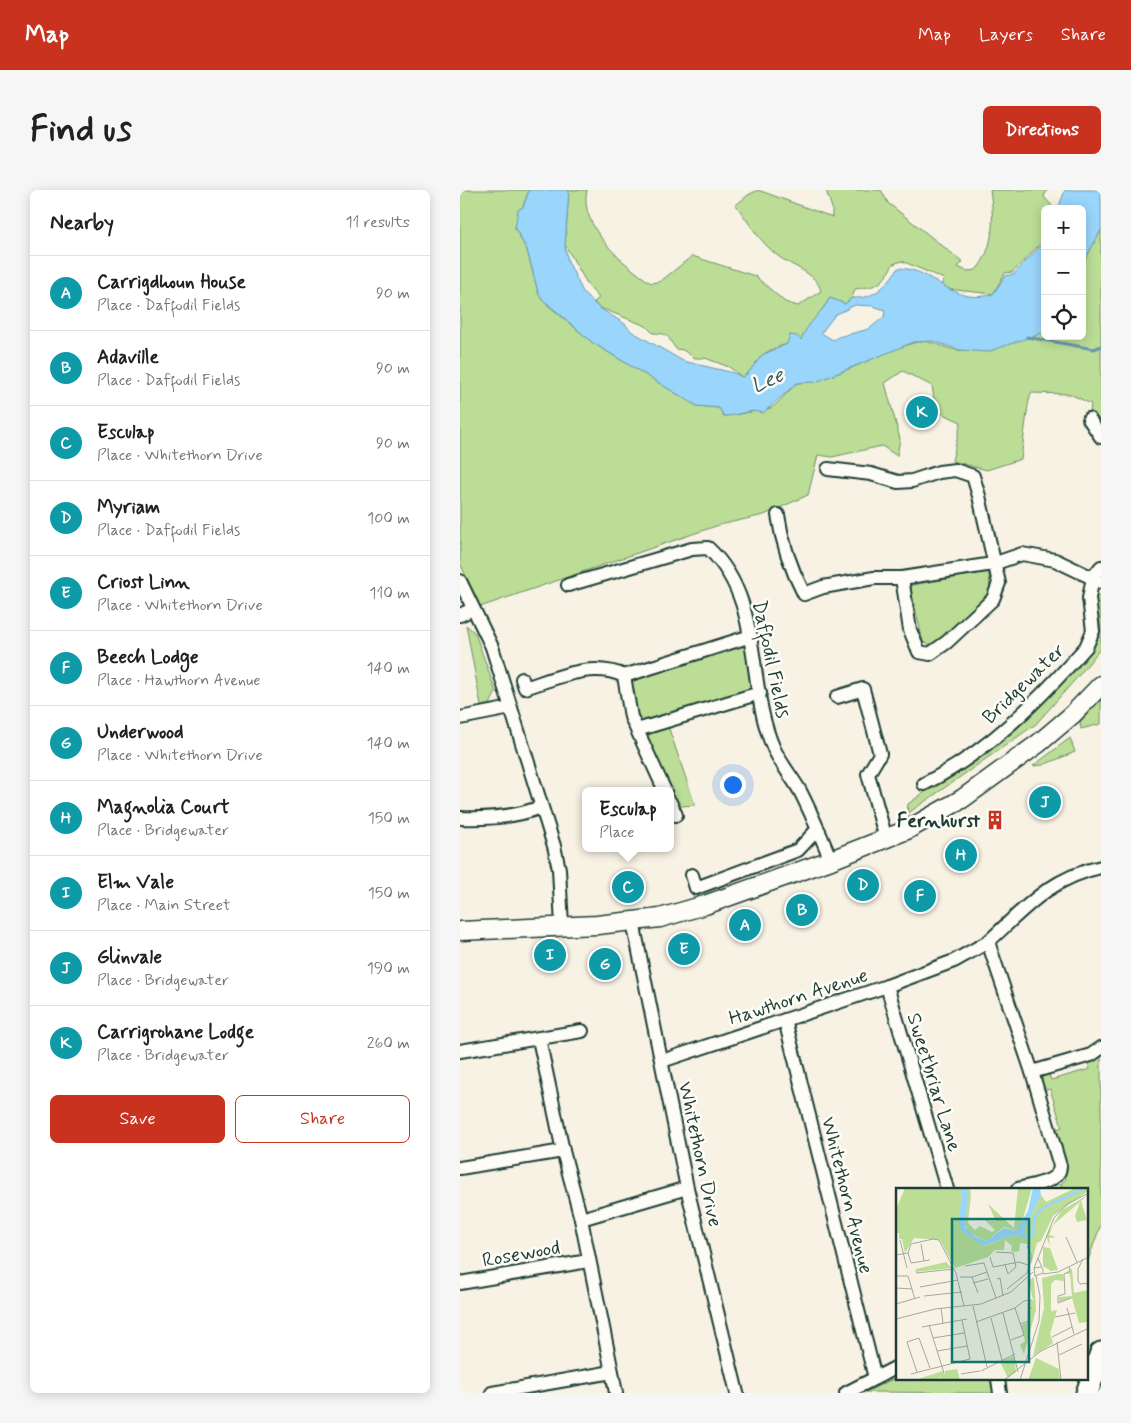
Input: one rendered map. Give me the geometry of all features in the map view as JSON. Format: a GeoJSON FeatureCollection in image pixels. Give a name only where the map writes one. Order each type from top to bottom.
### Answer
{"type":"FeatureCollection","features":[{"type":"Feature","properties":{"kind":"highway"},"geometry":{"type":"LineString","coordinates":[[1087,1393],[1101,1353]]}},
{"type":"Feature","properties":{"kind":"main road"},"geometry":{"type":"LineString","coordinates":[[460,931],[633,922],[706,905],[831,860],[936,815],[986,783],[1040,743],[1098,691]]}},
{"type":"Feature","properties":{"kind":"street"},"geometry":{"type":"LineString","coordinates":[[1089,419],[1101,437]]}},
{"type":"Feature","properties":{"kind":"street"},"geometry":{"type":"LineString","coordinates":[[828,469],[872,474],[898,482],[955,470],[973,476],[999,583],[993,599],[947,642],[930,654],[919,652],[910,630],[902,578]]}},
{"type":"Feature","properties":{"kind":"street","name":"Bridgewater"},"geometry":{"type":"LineString","coordinates":[[778,515],[781,534],[792,569],[804,594],[822,587],[864,579],[902,578],[994,564],[1022,554],[1055,560],[1098,575],[1089,598],[1093,631],[1086,647],[1012,724],[961,762],[924,784]]}},
{"type":"Feature","properties":{"kind":"street","name":"Daffodil Fields"},"geometry":{"type":"LineString","coordinates":[[568,585],[692,549],[708,548],[723,562],[736,586],[751,636],[763,716],[774,750],[801,793],[831,860]]}},
{"type":"Feature","properties":{"kind":"street"},"geometry":{"type":"LineString","coordinates":[[460,581],[492,646],[554,846],[559,869],[562,926]]}},
{"type":"Feature","properties":{"kind":"street"},"geometry":{"type":"LineString","coordinates":[[460,615],[473,609]]}},
{"type":"Feature","properties":{"kind":"street"},"geometry":{"type":"LineString","coordinates":[[522,678],[525,688],[588,669],[609,671],[624,676],[751,636]]}},
{"type":"Feature","properties":{"kind":"street"},"geometry":{"type":"LineString","coordinates":[[624,676],[628,708],[663,787]]}},
{"type":"Feature","properties":{"kind":"street"},"geometry":{"type":"LineString","coordinates":[[837,697],[863,689],[880,754],[868,774],[886,838]]}},
{"type":"Feature","properties":{"kind":"street"},"geometry":{"type":"LineString","coordinates":[[637,730],[760,693]]}},
{"type":"Feature","properties":{"kind":"street"},"geometry":{"type":"LineString","coordinates":[[460,718],[512,708]]}},
{"type":"Feature","properties":{"kind":"street"},"geometry":{"type":"LineString","coordinates":[[460,818],[512,814],[542,807]]}},
{"type":"Feature","properties":{"kind":"street"},"geometry":{"type":"LineString","coordinates":[[674,811],[676,815]]}},
{"type":"Feature","properties":{"kind":"street"},"geometry":{"type":"LineString","coordinates":[[692,875],[696,888],[798,850],[819,831]]}},
{"type":"Feature","properties":{"kind":"street","name":"Hawthorn Avenue"},"geometry":{"type":"LineString","coordinates":[[662,1061],[945,965],[988,942],[1050,887],[1071,875],[1101,867]]}},
{"type":"Feature","properties":{"kind":"street","name":"Whitethorn Drive"},"geometry":{"type":"LineString","coordinates":[[633,922],[688,1188],[737,1393]]}},
{"type":"Feature","properties":{"kind":"street"},"geometry":{"type":"LineString","coordinates":[[988,942],[1032,1072],[1060,1170],[1054,1178],[1021,1188]]}},
{"type":"Feature","properties":{"kind":"street","name":"Sweetbriar Lane"},"geometry":{"type":"LineString","coordinates":[[887,986],[947,1188]]}},
{"type":"Feature","properties":{"kind":"street","name":"Whitethorn Avenue"},"geometry":{"type":"LineString","coordinates":[[785,1020],[875,1378]]}},
{"type":"Feature","properties":{"kind":"street"},"geometry":{"type":"LineString","coordinates":[[460,1051],[582,1031]]}},
{"type":"Feature","properties":{"kind":"street","name":"Rosewood"},"geometry":{"type":"LineString","coordinates":[[539,1039],[563,1151],[581,1219],[616,1393]]}},
{"type":"Feature","properties":{"kind":"street"},"geometry":{"type":"LineString","coordinates":[[1032,1072],[1091,1055],[1101,1048]]}},
{"type":"Feature","properties":{"kind":"street"},"geometry":{"type":"LineString","coordinates":[[460,1168],[563,1151]]}},
{"type":"Feature","properties":{"kind":"street"},"geometry":{"type":"LineString","coordinates":[[581,1219],[688,1188]]}},
{"type":"Feature","properties":{"kind":"street","name":"Rosewood"},"geometry":{"type":"LineString","coordinates":[[460,1282],[588,1261]]}},
{"type":"Feature","properties":{"kind":"street"},"geometry":{"type":"LineString","coordinates":[[846,1393],[896,1368]]}},
{"type":"Feature","properties":{"kind":"street"},"geometry":{"type":"LineString","coordinates":[[492,1393],[612,1372]]}},
{"type":"Feature","properties":{"kind":"street"},"geometry":{"type":"LineString","coordinates":[[998,1380],[1000,1393]]}},
{"type":"Feature","properties":{"kind":"green space"},"geometry":{"type":"Polygon","coordinates":[[[460,190],[529,190],[515,228],[527,250],[538,292],[542,300],[593,343],[697,406],[719,408],[724,416],[771,408],[797,383],[827,377],[913,343],[927,342],[962,350],[983,347],[1041,333],[1041,340],[1086,340],[1086,258],[1101,230],[1101,426],[1090,412],[1091,404],[1070,394],[1031,393],[1021,459],[987,470],[952,461],[961,422],[936,411],[932,386],[903,371],[885,383],[900,439],[897,456],[882,446],[832,457],[818,455],[808,495],[764,515],[719,525],[480,607],[460,563],[460,190]]]}},
{"type":"Feature","properties":{"kind":"green space"},"geometry":{"type":"Polygon","coordinates":[[[569,190],[587,190],[586,204],[589,217],[596,230],[628,266],[651,283],[661,281],[692,256],[755,276],[785,302],[798,306],[821,291],[818,284],[809,274],[778,256],[766,245],[736,205],[748,195],[758,190],[832,217],[832,208],[826,190],[881,190],[888,203],[963,262],[958,267],[967,271],[976,270],[987,252],[990,242],[992,211],[990,190],[1047,190],[1044,197],[1051,205],[1041,205],[1041,243],[1013,272],[1005,273],[993,294],[947,289],[941,285],[944,279],[902,261],[893,264],[879,283],[870,287],[855,289],[852,298],[845,304],[830,298],[801,341],[769,351],[742,377],[729,367],[705,358],[695,358],[683,350],[676,349],[666,335],[653,333],[646,326],[598,307],[594,302],[599,298],[589,287],[565,245],[569,190]]]}},
{"type":"Feature","properties":{"kind":"green space"},"geometry":{"type":"Polygon","coordinates":[[[989,572],[990,595],[937,644],[930,645],[923,642],[911,590],[912,585],[989,572]]]}},
{"type":"Feature","properties":{"kind":"green space"},"geometry":{"type":"Polygon","coordinates":[[[1097,595],[1101,597],[1101,648],[1080,674],[1036,724],[907,814],[908,804],[944,778],[1084,658],[1095,635],[1094,599],[1097,595]]]}},
{"type":"Feature","properties":{"kind":"green space"},"geometry":{"type":"Polygon","coordinates":[[[466,625],[475,633],[496,692],[490,704],[481,706],[466,625]]]}},
{"type":"Feature","properties":{"kind":"green space"},"geometry":{"type":"Polygon","coordinates":[[[741,646],[749,650],[754,685],[750,689],[646,722],[642,723],[635,718],[630,683],[635,679],[741,646]]]}},
{"type":"Feature","properties":{"kind":"green space"},"geometry":{"type":"Polygon","coordinates":[[[1101,699],[1101,724],[1081,729],[1080,722],[1101,699]]]}},
{"type":"Feature","properties":{"kind":"green space"},"geometry":{"type":"Polygon","coordinates":[[[668,726],[695,805],[682,806],[675,804],[674,787],[667,787],[646,741],[651,732],[668,726]]]}},
{"type":"Feature","properties":{"kind":"green space"},"geometry":{"type":"Polygon","coordinates":[[[1070,738],[1075,752],[1043,765],[1033,766],[1070,738]]]}},
{"type":"Feature","properties":{"kind":"green space"},"geometry":{"type":"Polygon","coordinates":[[[1101,1055],[1101,1224],[1088,1260],[1088,1188],[1062,1188],[1060,1185],[1066,1179],[1054,1130],[1062,1127],[1050,1089],[1042,1091],[1040,1080],[1048,1072],[1051,1080],[1090,1069],[1088,1060],[1101,1055]]]}},
{"type":"Feature","properties":{"kind":"green space"},"geometry":{"type":"Polygon","coordinates":[[[896,1377],[896,1380],[993,1380],[994,1393],[866,1392],[896,1377]]]}},
{"type":"Feature","properties":{"kind":"water","name":"Lee"},"geometry":{"type":"Polygon","coordinates":[[[529,190],[569,190],[565,247],[568,261],[583,292],[598,307],[625,324],[631,331],[683,361],[734,373],[742,377],[748,373],[762,355],[787,344],[790,335],[797,336],[801,340],[830,298],[845,304],[852,298],[873,294],[884,286],[898,268],[922,274],[954,291],[979,297],[993,294],[1005,276],[1014,274],[1041,245],[1041,333],[987,352],[960,350],[933,341],[914,342],[816,382],[797,383],[763,413],[753,411],[724,416],[719,408],[697,406],[593,343],[542,299],[538,292],[527,250],[515,228],[518,210],[523,207],[529,190]],[[855,305],[835,315],[821,333],[833,340],[869,329],[884,317],[885,310],[873,306],[855,305]]]}},
{"type":"Feature","properties":{"kind":"water"},"geometry":{"type":"Polygon","coordinates":[[[1065,190],[1101,190],[1101,230],[1086,258],[1086,205],[1059,205],[1065,190]]]}},
{"type":"Feature","properties":{"kind":"waterway"},"geometry":{"type":"LineString","coordinates":[[1027,337],[1094,349],[1101,346]]}},
{"type":"Feature","properties":{"kind":"place","name":"Carrigrohane Lodge"},"geometry":{"type":"Point","coordinates":[922,412]}},
{"type":"Feature","properties":{"kind":"place","name":"Glinvale"},"geometry":{"type":"Point","coordinates":[1045,802]}},
{"type":"Feature","properties":{"kind":"place","name":"Fernhurst"},"geometry":{"type":"Point","coordinates":[995,820]}},
{"type":"Feature","properties":{"kind":"place","name":"Magnolia Court"},"geometry":{"type":"Point","coordinates":[961,855]}},
{"type":"Feature","properties":{"kind":"place","name":"Myriam"},"geometry":{"type":"Point","coordinates":[863,885]}},
{"type":"Feature","properties":{"kind":"place","name":"Esculap"},"geometry":{"type":"Point","coordinates":[628,887]}},
{"type":"Feature","properties":{"kind":"place","name":"Beech Lodge"},"geometry":{"type":"Point","coordinates":[920,896]}},
{"type":"Feature","properties":{"kind":"place","name":"Adaville"},"geometry":{"type":"Point","coordinates":[802,910]}},
{"type":"Feature","properties":{"kind":"place","name":"Carrigdhoun House"},"geometry":{"type":"Point","coordinates":[745,925]}},
{"type":"Feature","properties":{"kind":"place","name":"Criost Linn"},"geometry":{"type":"Point","coordinates":[684,949]}},
{"type":"Feature","properties":{"kind":"place","name":"Elm Vale"},"geometry":{"type":"Point","coordinates":[550,955]}},
{"type":"Feature","properties":{"kind":"place","name":"Underwood"},"geometry":{"type":"Point","coordinates":[605,964]}}]}
